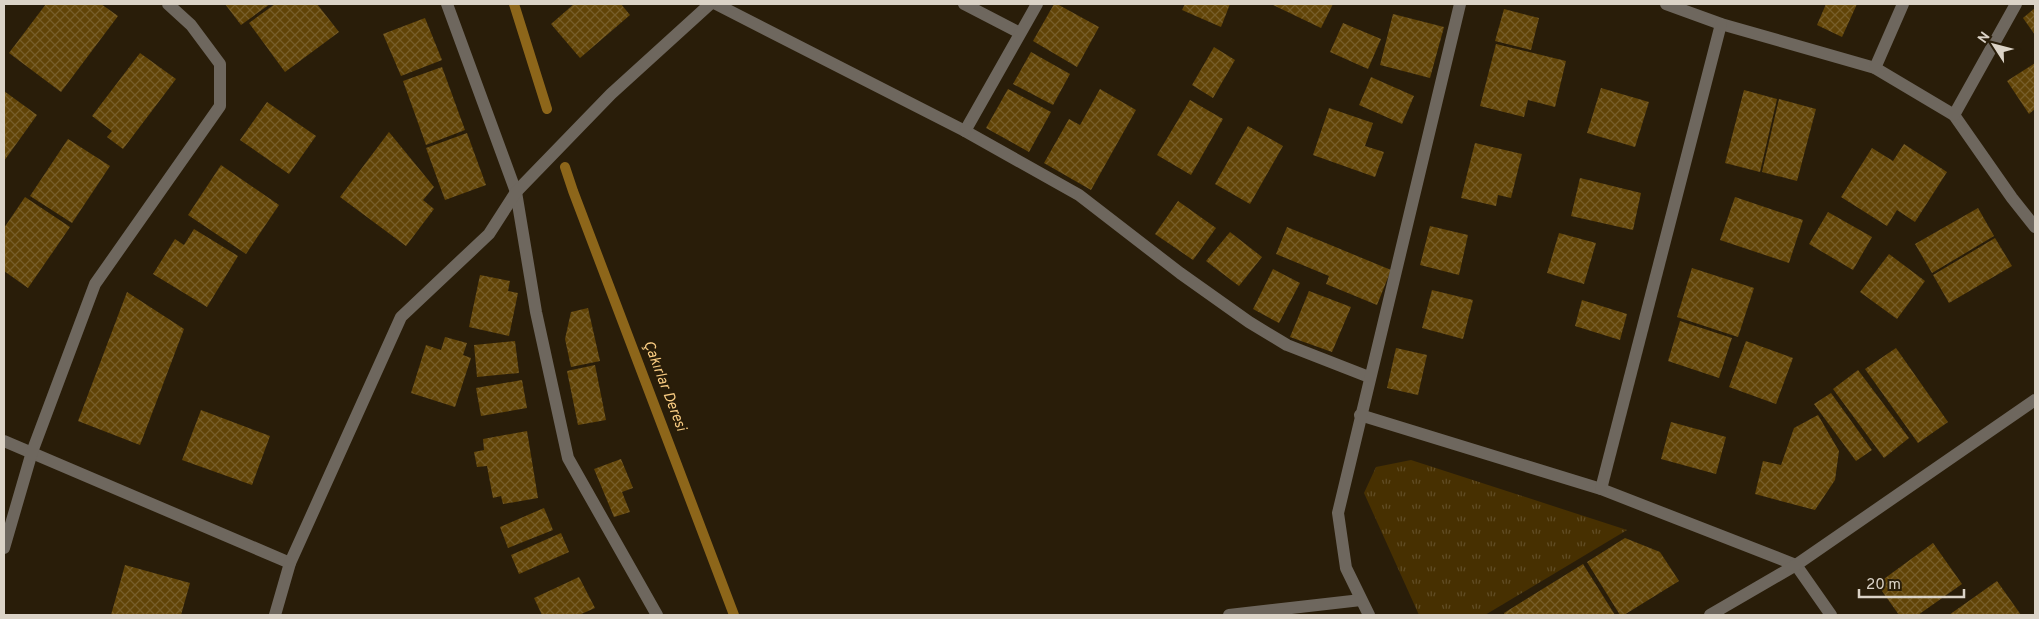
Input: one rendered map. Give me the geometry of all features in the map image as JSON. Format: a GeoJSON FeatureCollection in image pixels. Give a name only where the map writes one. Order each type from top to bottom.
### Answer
{"type":"FeatureCollection","features":[{"type":"Feature","properties":{"kind":"street"},"geometry":{"type":"LineString","coordinates":[[4,548],[32,452],[95,284],[220,106],[220,64],[191,25],[168,4]]}},
{"type":"Feature","properties":{"kind":"street"},"geometry":{"type":"LineString","coordinates":[[447,4],[516,192],[536,312],[568,458],[657,615]]}},
{"type":"Feature","properties":{"kind":"street"},"geometry":{"type":"LineString","coordinates":[[275,615],[290,564],[402,317],[489,234],[516,192],[611,94],[710,4]]}},
{"type":"Feature","properties":{"kind":"street"},"geometry":{"type":"LineString","coordinates":[[716,4],[965,131],[1079,195],[1180,273],[1249,322],[1287,344],[1369,377]]}},
{"type":"Feature","properties":{"kind":"street"},"geometry":{"type":"LineString","coordinates":[[964,4],[1020,32]]}},
{"type":"Feature","properties":{"kind":"street"},"geometry":{"type":"LineString","coordinates":[[965,131],[1037,4]]}},
{"type":"Feature","properties":{"kind":"street"},"geometry":{"type":"LineString","coordinates":[[1369,615],[1346,568],[1338,513],[1369,377],[1460,4]]}},
{"type":"Feature","properties":{"kind":"street"},"geometry":{"type":"LineString","coordinates":[[1666,4],[1721,24],[1875,68],[1954,115],[2012,198],[2035,227]]}},
{"type":"Feature","properties":{"kind":"street"},"geometry":{"type":"LineString","coordinates":[[1875,68],[1903,4]]}},
{"type":"Feature","properties":{"kind":"street"},"geometry":{"type":"LineString","coordinates":[[1954,115],[2016,4]]}},
{"type":"Feature","properties":{"kind":"street"},"geometry":{"type":"LineString","coordinates":[[1601,489],[1721,24]]}},
{"type":"Feature","properties":{"kind":"street"},"geometry":{"type":"LineString","coordinates":[[1710,615],[1796,565],[2035,400]]}},
{"type":"Feature","properties":{"kind":"street"},"geometry":{"type":"LineString","coordinates":[[1360,415],[1601,489],[1796,565],[1831,615]]}},
{"type":"Feature","properties":{"kind":"street"},"geometry":{"type":"LineString","coordinates":[[4,441],[290,564]]}},
{"type":"Feature","properties":{"kind":"street"},"geometry":{"type":"LineString","coordinates":[[1229,615],[1361,600]]}},
{"type":"Feature","properties":{"kind":"green space"},"geometry":{"type":"Polygon","coordinates":[[[1411,460],[1627,530],[1485,615],[1419,615],[1364,493],[1376,467],[1411,460]]]}},
{"type":"Feature","properties":{"kind":"building"},"geometry":{"type":"Polygon","coordinates":[[[46,4],[101,4],[118,16],[61,92],[9,53],[46,4]]]}},
{"type":"Feature","properties":{"kind":"building"},"geometry":{"type":"Polygon","coordinates":[[[225,4],[270,4],[241,25],[225,4]]]}},
{"type":"Feature","properties":{"kind":"building"},"geometry":{"type":"Polygon","coordinates":[[[275,4],[317,4],[339,32],[285,72],[249,23],[275,4]]]}},
{"type":"Feature","properties":{"kind":"building"},"geometry":{"type":"Polygon","coordinates":[[[574,4],[621,4],[630,15],[580,58],[551,24],[574,4]]]}},
{"type":"Feature","properties":{"kind":"building"},"geometry":{"type":"Polygon","coordinates":[[[1054,4],[1099,27],[1077,67],[1033,41],[1054,4]]]}},
{"type":"Feature","properties":{"kind":"building"},"geometry":{"type":"Polygon","coordinates":[[[1185,4],[1230,4],[1221,27],[1182,10],[1185,4]]]}},
{"type":"Feature","properties":{"kind":"building"},"geometry":{"type":"Polygon","coordinates":[[[1271,4],[1333,4],[1321,28],[1271,4]]]}},
{"type":"Feature","properties":{"kind":"building"},"geometry":{"type":"Polygon","coordinates":[[[1826,4],[1857,4],[1842,37],[1817,25],[1826,4]]]}},
{"type":"Feature","properties":{"kind":"building"},"geometry":{"type":"Polygon","coordinates":[[[2035,8],[2035,35],[2023,18],[2035,8]]]}},
{"type":"Feature","properties":{"kind":"building"},"geometry":{"type":"Polygon","coordinates":[[[1504,9],[1539,18],[1531,50],[1495,41],[1504,9]]]}},
{"type":"Feature","properties":{"kind":"building"},"geometry":{"type":"Polygon","coordinates":[[[1393,14],[1444,27],[1430,78],[1380,65],[1393,14]]]}},
{"type":"Feature","properties":{"kind":"building"},"geometry":{"type":"Polygon","coordinates":[[[425,18],[442,60],[401,76],[383,34],[425,18]]]}},
{"type":"Feature","properties":{"kind":"building"},"geometry":{"type":"Polygon","coordinates":[[[1343,23],[1381,39],[1368,69],[1330,52],[1343,23]]]}},
{"type":"Feature","properties":{"kind":"building"},"geometry":{"type":"Polygon","coordinates":[[[1496,44],[1566,61],[1555,107],[1528,100],[1524,117],[1480,106],[1496,44]]]}},
{"type":"Feature","properties":{"kind":"building"},"geometry":{"type":"Polygon","coordinates":[[[1214,47],[1235,60],[1213,98],[1192,85],[1214,47]]]}},
{"type":"Feature","properties":{"kind":"building"},"geometry":{"type":"Polygon","coordinates":[[[1031,52],[1070,74],[1053,105],[1013,84],[1031,52]]]}},
{"type":"Feature","properties":{"kind":"building"},"geometry":{"type":"Polygon","coordinates":[[[140,53],[176,79],[123,149],[107,137],[112,131],[92,116],[140,53]]]}},
{"type":"Feature","properties":{"kind":"building"},"geometry":{"type":"Polygon","coordinates":[[[2035,63],[2035,109],[2029,114],[2007,81],[2035,63]]]}},
{"type":"Feature","properties":{"kind":"building"},"geometry":{"type":"Polygon","coordinates":[[[442,67],[465,130],[426,145],[403,81],[442,67]]]}},
{"type":"Feature","properties":{"kind":"building"},"geometry":{"type":"Polygon","coordinates":[[[1371,77],[1414,96],[1402,124],[1359,105],[1371,77]]]}},
{"type":"Feature","properties":{"kind":"building"},"geometry":{"type":"Polygon","coordinates":[[[1601,88],[1649,102],[1635,147],[1587,133],[1601,88]]]}},
{"type":"Feature","properties":{"kind":"building"},"geometry":{"type":"Polygon","coordinates":[[[1008,89],[1051,112],[1029,152],[986,128],[1008,89]]]}},
{"type":"Feature","properties":{"kind":"building"},"geometry":{"type":"Polygon","coordinates":[[[1100,89],[1136,110],[1091,190],[1044,163],[1069,119],[1080,125],[1100,89]]]}},
{"type":"Feature","properties":{"kind":"building"},"geometry":{"type":"Polygon","coordinates":[[[1744,90],[1777,99],[1760,172],[1725,163],[1744,90]]]}},
{"type":"Feature","properties":{"kind":"building"},"geometry":{"type":"Polygon","coordinates":[[[4,91],[37,115],[4,161],[4,91]]]}},
{"type":"Feature","properties":{"kind":"building"},"geometry":{"type":"Polygon","coordinates":[[[1779,99],[1816,109],[1797,181],[1762,172],[1779,99]]]}},
{"type":"Feature","properties":{"kind":"building"},"geometry":{"type":"Polygon","coordinates":[[[1190,100],[1223,119],[1191,175],[1157,155],[1190,100]]]}},
{"type":"Feature","properties":{"kind":"building"},"geometry":{"type":"Polygon","coordinates":[[[267,102],[316,136],[289,174],[240,140],[267,102]]]}},
{"type":"Feature","properties":{"kind":"building"},"geometry":{"type":"Polygon","coordinates":[[[1329,108],[1373,123],[1365,146],[1384,152],[1375,177],[1313,155],[1329,108]]]}},
{"type":"Feature","properties":{"kind":"building"},"geometry":{"type":"Polygon","coordinates":[[[1248,126],[1283,146],[1250,204],[1215,184],[1248,126]]]}},
{"type":"Feature","properties":{"kind":"building"},"geometry":{"type":"Polygon","coordinates":[[[389,132],[434,187],[423,200],[434,209],[406,246],[340,197],[389,132]]]}},
{"type":"Feature","properties":{"kind":"building"},"geometry":{"type":"Polygon","coordinates":[[[467,133],[486,185],[445,200],[426,148],[467,133]]]}},
{"type":"Feature","properties":{"kind":"building"},"geometry":{"type":"Polygon","coordinates":[[[68,139],[110,166],[72,223],[30,196],[68,139]]]}},
{"type":"Feature","properties":{"kind":"building"},"geometry":{"type":"Polygon","coordinates":[[[1475,143],[1522,154],[1511,198],[1498,195],[1496,206],[1461,198],[1475,143]]]}},
{"type":"Feature","properties":{"kind":"building"},"geometry":{"type":"Polygon","coordinates":[[[1904,144],[1947,172],[1915,222],[1897,210],[1887,226],[1841,197],[1872,148],[1893,161],[1904,144]]]}},
{"type":"Feature","properties":{"kind":"building"},"geometry":{"type":"Polygon","coordinates":[[[221,165],[279,205],[246,254],[188,215],[221,165]]]}},
{"type":"Feature","properties":{"kind":"building"},"geometry":{"type":"Polygon","coordinates":[[[1580,178],[1641,193],[1633,230],[1571,216],[1580,178]]]}},
{"type":"Feature","properties":{"kind":"building"},"geometry":{"type":"Polygon","coordinates":[[[25,197],[70,227],[28,288],[4,271],[4,228],[25,197]]]}},
{"type":"Feature","properties":{"kind":"building"},"geometry":{"type":"Polygon","coordinates":[[[1735,197],[1803,220],[1789,263],[1720,240],[1735,197]]]}},
{"type":"Feature","properties":{"kind":"building"},"geometry":{"type":"Polygon","coordinates":[[[1178,201],[1216,228],[1193,260],[1155,234],[1178,201]]]}},
{"type":"Feature","properties":{"kind":"building"},"geometry":{"type":"Polygon","coordinates":[[[1978,208],[1994,236],[1932,273],[1915,244],[1978,208]]]}},
{"type":"Feature","properties":{"kind":"building"},"geometry":{"type":"Polygon","coordinates":[[[1828,212],[1872,237],[1853,270],[1809,244],[1828,212]]]}},
{"type":"Feature","properties":{"kind":"building"},"geometry":{"type":"Polygon","coordinates":[[[1430,226],[1468,235],[1459,275],[1420,265],[1430,226]]]}},
{"type":"Feature","properties":{"kind":"building"},"geometry":{"type":"Polygon","coordinates":[[[1287,227],[1391,270],[1377,305],[1326,284],[1329,276],[1276,254],[1287,227]]]}},
{"type":"Feature","properties":{"kind":"building"},"geometry":{"type":"Polygon","coordinates":[[[194,229],[238,256],[207,307],[153,274],[175,239],[184,245],[194,229]]]}},
{"type":"Feature","properties":{"kind":"building"},"geometry":{"type":"Polygon","coordinates":[[[1230,232],[1262,257],[1239,286],[1206,261],[1230,232]]]}},
{"type":"Feature","properties":{"kind":"building"},"geometry":{"type":"Polygon","coordinates":[[[1559,233],[1596,243],[1584,284],[1547,273],[1559,233]]]}},
{"type":"Feature","properties":{"kind":"building"},"geometry":{"type":"Polygon","coordinates":[[[1995,238],[2012,266],[1949,303],[1933,275],[1995,238]]]}},
{"type":"Feature","properties":{"kind":"building"},"geometry":{"type":"Polygon","coordinates":[[[1889,254],[1925,281],[1897,319],[1860,292],[1889,254]]]}},
{"type":"Feature","properties":{"kind":"building"},"geometry":{"type":"Polygon","coordinates":[[[1692,268],[1754,288],[1738,337],[1677,317],[1692,268]]]}},
{"type":"Feature","properties":{"kind":"building"},"geometry":{"type":"Polygon","coordinates":[[[1273,269],[1300,283],[1279,323],[1253,309],[1273,269]]]}},
{"type":"Feature","properties":{"kind":"building"},"geometry":{"type":"Polygon","coordinates":[[[480,275],[510,281],[508,291],[518,293],[509,336],[469,327],[480,275]]]}},
{"type":"Feature","properties":{"kind":"building"},"geometry":{"type":"Polygon","coordinates":[[[1432,290],[1473,300],[1463,339],[1422,328],[1432,290]]]}},
{"type":"Feature","properties":{"kind":"building"},"geometry":{"type":"Polygon","coordinates":[[[1309,291],[1351,307],[1332,352],[1290,337],[1309,291]]]}},
{"type":"Feature","properties":{"kind":"building"},"geometry":{"type":"Polygon","coordinates":[[[127,292],[184,329],[140,445],[78,421],[127,292]]]}},
{"type":"Feature","properties":{"kind":"building"},"geometry":{"type":"Polygon","coordinates":[[[1582,300],[1627,314],[1620,340],[1575,326],[1582,300]]]}},
{"type":"Feature","properties":{"kind":"building"},"geometry":{"type":"Polygon","coordinates":[[[588,308],[600,361],[571,367],[565,339],[571,312],[588,308]]]}},
{"type":"Feature","properties":{"kind":"building"},"geometry":{"type":"Polygon","coordinates":[[[1680,321],[1732,338],[1719,378],[1668,361],[1680,321]]]}},
{"type":"Feature","properties":{"kind":"building"},"geometry":{"type":"Polygon","coordinates":[[[445,337],[467,343],[463,355],[471,358],[455,407],[411,393],[426,345],[441,350],[445,337]]]}},
{"type":"Feature","properties":{"kind":"building"},"geometry":{"type":"Polygon","coordinates":[[[515,341],[519,373],[477,377],[474,345],[515,341]]]}},
{"type":"Feature","properties":{"kind":"building"},"geometry":{"type":"Polygon","coordinates":[[[1746,341],[1793,358],[1776,404],[1729,387],[1746,341]]]}},
{"type":"Feature","properties":{"kind":"building"},"geometry":{"type":"Polygon","coordinates":[[[1396,348],[1427,355],[1418,395],[1387,388],[1396,348]]]}},
{"type":"Feature","properties":{"kind":"building"},"geometry":{"type":"Polygon","coordinates":[[[1896,348],[1948,422],[1918,443],[1865,369],[1896,348]]]}},
{"type":"Feature","properties":{"kind":"building"},"geometry":{"type":"Polygon","coordinates":[[[595,365],[606,420],[578,425],[567,371],[595,365]]]}},
{"type":"Feature","properties":{"kind":"building"},"geometry":{"type":"Polygon","coordinates":[[[1858,370],[1909,438],[1884,458],[1833,389],[1858,370]]]}},
{"type":"Feature","properties":{"kind":"building"},"geometry":{"type":"Polygon","coordinates":[[[522,380],[527,408],[481,416],[476,388],[522,380]]]}},
{"type":"Feature","properties":{"kind":"building"},"geometry":{"type":"Polygon","coordinates":[[[1831,393],[1872,450],[1856,461],[1814,404],[1831,393]]]}},
{"type":"Feature","properties":{"kind":"building"},"geometry":{"type":"Polygon","coordinates":[[[201,410],[270,436],[252,485],[182,460],[201,410]]]}},
{"type":"Feature","properties":{"kind":"building"},"geometry":{"type":"Polygon","coordinates":[[[1818,415],[1839,451],[1835,480],[1815,510],[1755,494],[1763,461],[1781,465],[1794,428],[1818,415]]]}},
{"type":"Feature","properties":{"kind":"building"},"geometry":{"type":"Polygon","coordinates":[[[1671,422],[1726,437],[1716,474],[1661,459],[1671,422]]]}},
{"type":"Feature","properties":{"kind":"building"},"geometry":{"type":"Polygon","coordinates":[[[527,431],[538,498],[503,504],[501,496],[493,498],[487,466],[477,467],[474,452],[484,450],[483,439],[527,431]]]}},
{"type":"Feature","properties":{"kind":"building"},"geometry":{"type":"Polygon","coordinates":[[[621,459],[633,488],[622,492],[630,512],[614,517],[594,469],[621,459]]]}},
{"type":"Feature","properties":{"kind":"building"},"geometry":{"type":"Polygon","coordinates":[[[544,508],[553,530],[508,548],[500,527],[544,508]]]}},
{"type":"Feature","properties":{"kind":"building"},"geometry":{"type":"Polygon","coordinates":[[[561,533],[569,552],[519,574],[511,555],[561,533]]]}},
{"type":"Feature","properties":{"kind":"building"},"geometry":{"type":"Polygon","coordinates":[[[1625,538],[1660,552],[1679,581],[1624,615],[1620,615],[1587,562],[1625,538]]]}},
{"type":"Feature","properties":{"kind":"building"},"geometry":{"type":"Polygon","coordinates":[[[1933,543],[1962,584],[1918,615],[1899,615],[1877,584],[1933,543]]]}},
{"type":"Feature","properties":{"kind":"building"},"geometry":{"type":"Polygon","coordinates":[[[1583,564],[1615,615],[1505,615],[1504,613],[1583,564]]]}},
{"type":"Feature","properties":{"kind":"building"},"geometry":{"type":"Polygon","coordinates":[[[125,565],[190,583],[181,615],[111,615],[125,565]]]}},
{"type":"Feature","properties":{"kind":"building"},"geometry":{"type":"Polygon","coordinates":[[[579,577],[595,608],[579,615],[542,615],[534,598],[579,577]]]}},
{"type":"Feature","properties":{"kind":"building"},"geometry":{"type":"Polygon","coordinates":[[[1997,581],[2021,615],[1949,615],[1997,581]]]}},
{"type":"Feature","properties":{"kind":"waterway","name":"Çakırlar Deresi"},"geometry":{"type":"LineString","coordinates":[[514,4],[547,109]]}},
{"type":"Feature","properties":{"kind":"waterway","name":"Çakırlar Deresi"},"geometry":{"type":"LineString","coordinates":[[565,167],[734,615]]}}]}
